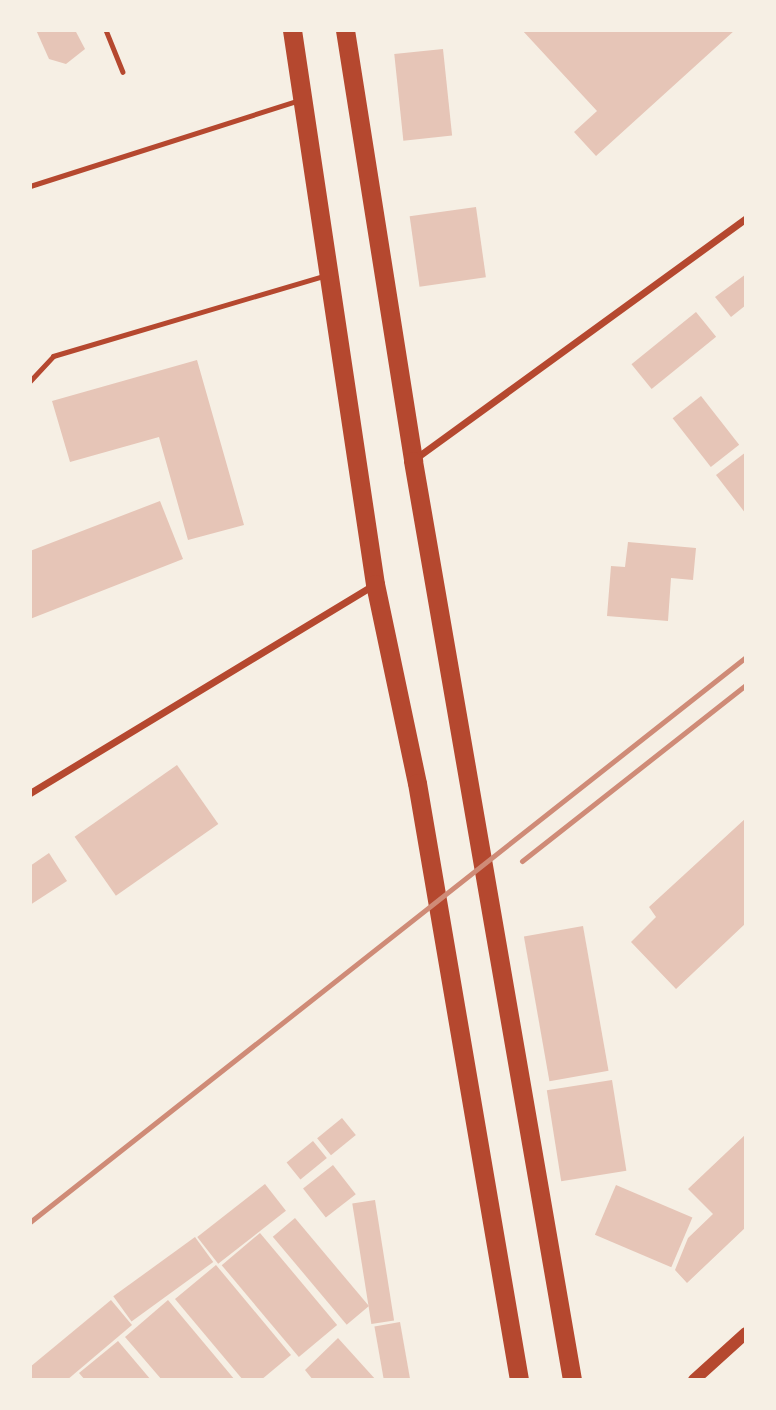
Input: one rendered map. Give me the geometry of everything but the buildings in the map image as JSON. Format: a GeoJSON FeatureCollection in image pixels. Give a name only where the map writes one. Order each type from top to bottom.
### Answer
{"type":"FeatureCollection","features":[{"type":"Feature","properties":{"kind":"highway"},"geometry":{"type":"LineString","coordinates":[[292,30],[332,274],[375,584],[417,783],[519,1380]]}},
{"type":"Feature","properties":{"kind":"highway"},"geometry":{"type":"LineString","coordinates":[[345,30],[412,461],[572,1380]]}},
{"type":"Feature","properties":{"kind":"street"},"geometry":{"type":"LineString","coordinates":[[412,461],[746,218]]}},
{"type":"Feature","properties":{"kind":"street"},"geometry":{"type":"LineString","coordinates":[[30,793],[375,584]]}},
{"type":"Feature","properties":{"kind":"street"},"geometry":{"type":"LineString","coordinates":[[694,1380],[746,1333]]}},
{"type":"Feature","properties":{"kind":"lane"},"geometry":{"type":"LineString","coordinates":[[30,186],[303,99]]}},
{"type":"Feature","properties":{"kind":"lane"},"geometry":{"type":"LineString","coordinates":[[30,381],[53,356],[332,274]]}},
{"type":"Feature","properties":{"kind":"path"},"geometry":{"type":"LineString","coordinates":[[106,30],[122,72]]}},
{"type":"Feature","properties":{"kind":"railway"},"geometry":{"type":"LineString","coordinates":[[30,1222],[746,657]]}},
{"type":"Feature","properties":{"kind":"railway"},"geometry":{"type":"LineString","coordinates":[[522,861],[746,685]]}}]}
